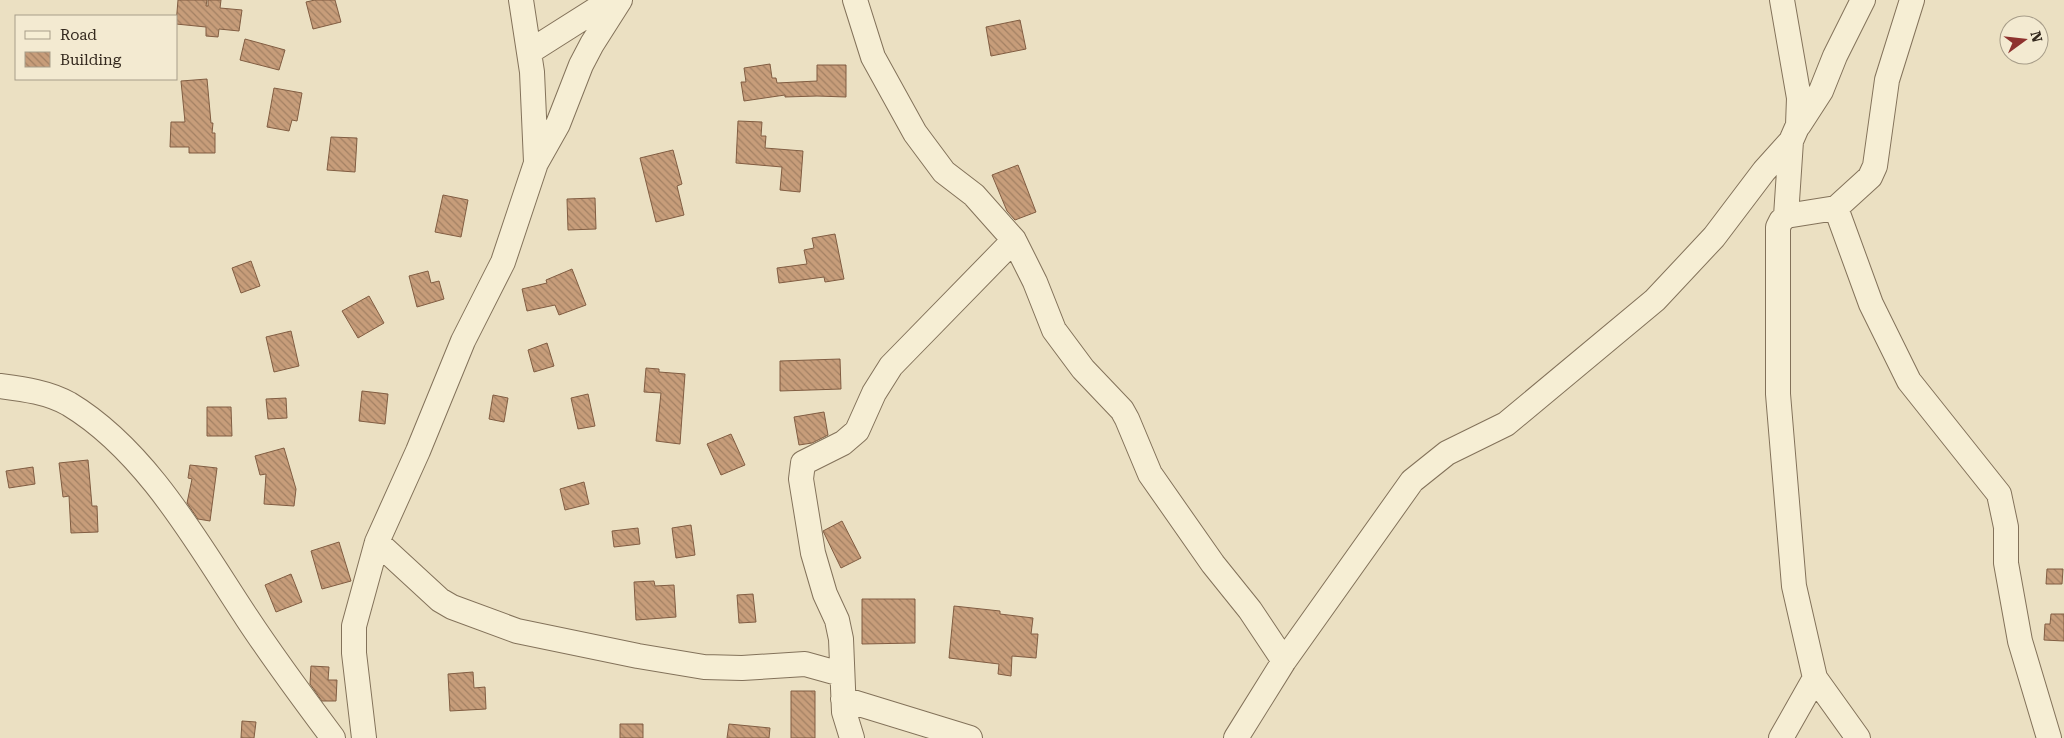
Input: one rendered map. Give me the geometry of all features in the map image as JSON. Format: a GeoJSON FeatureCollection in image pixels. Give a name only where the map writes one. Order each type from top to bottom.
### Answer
{"type":"FeatureCollection","features":[{"type":"Feature","properties":{"kind":"street"},"geometry":{"type":"LineString","coordinates":[[521,0],[534,104],[536,163]]}},
{"type":"Feature","properties":{"kind":"street"},"geometry":{"type":"LineString","coordinates":[[855,0],[872,57],[915,133],[944,172],[974,195],[1014,240],[1054,330],[1083,369],[1122,410],[1150,474],[1214,564],[1250,610],[1284,661]]}},
{"type":"Feature","properties":{"kind":"street"},"geometry":{"type":"LineString","coordinates":[[1782,0],[1799,98],[1786,216]]}},
{"type":"Feature","properties":{"kind":"street"},"geometry":{"type":"LineString","coordinates":[[1236,738],[1284,661],[1412,481],[1447,453],[1506,424],[1655,300],[1714,236],[1795,133],[1821,92],[1835,56],[1863,0]]}},
{"type":"Feature","properties":{"kind":"street"},"geometry":{"type":"LineString","coordinates":[[1858,738],[1815,678],[1794,586],[1778,394],[1778,227],[1786,216],[1836,208],[1870,177],[1873,171],[1888,80],[1912,0]]}},
{"type":"Feature","properties":{"kind":"street"},"geometry":{"type":"LineString","coordinates":[[529,52],[609,2]]}},
{"type":"Feature","properties":{"kind":"street"},"geometry":{"type":"LineString","coordinates":[[364,738],[354,653],[354,626],[377,542],[418,451],[463,341],[503,262],[536,163],[558,124],[581,65],[592,44],[609,2]]}},
{"type":"Feature","properties":{"kind":"street"},"geometry":{"type":"LineString","coordinates":[[534,104],[558,124]]}},
{"type":"Feature","properties":{"kind":"street"},"geometry":{"type":"LineString","coordinates":[[1836,208],[1871,304],[1910,381],[1999,494],[2006,527],[2006,563],[2020,641],[2049,738]]}},
{"type":"Feature","properties":{"kind":"street"},"geometry":{"type":"LineString","coordinates":[[852,738],[844,712],[841,639],[837,620],[826,594],[813,553],[800,479],[803,464],[842,443],[857,430],[874,393],[892,366],[1014,240]]}},
{"type":"Feature","properties":{"kind":"street"},"geometry":{"type":"LineString","coordinates":[[0,386],[26,389],[51,396],[68,404],[92,421],[133,457],[164,494],[276,662],[333,738]]}},
{"type":"Feature","properties":{"kind":"street"},"geometry":{"type":"LineString","coordinates":[[377,542],[440,600],[452,607],[517,631],[638,656],[704,667],[742,668],[805,664],[841,674]]}},
{"type":"Feature","properties":{"kind":"street"},"geometry":{"type":"LineString","coordinates":[[1781,738],[1815,678]]}},
{"type":"Feature","properties":{"kind":"street"},"geometry":{"type":"LineString","coordinates":[[843,700],[970,738]]}},
{"type":"Feature","properties":{"kind":"building"},"geometry":{"type":"Polygon","coordinates":[[[178,0],[207,0],[206,6],[208,6],[208,0],[221,0],[220,8],[242,10],[239,31],[219,29],[218,37],[206,36],[206,27],[178,24],[178,0]]]}},
{"type":"Feature","properties":{"kind":"building"},"geometry":{"type":"Polygon","coordinates":[[[335,0],[341,22],[313,29],[306,2],[335,0]]]}},
{"type":"Feature","properties":{"kind":"building"},"geometry":{"type":"Polygon","coordinates":[[[1020,20],[1026,49],[991,56],[986,27],[1020,20]]]}},
{"type":"Feature","properties":{"kind":"building"},"geometry":{"type":"Polygon","coordinates":[[[245,39],[285,50],[279,70],[240,60],[245,39]]]}},
{"type":"Feature","properties":{"kind":"building"},"geometry":{"type":"Polygon","coordinates":[[[770,64],[772,78],[776,78],[777,83],[817,81],[817,65],[846,65],[846,97],[785,97],[785,95],[744,101],[741,82],[746,82],[744,68],[770,64]]]}},
{"type":"Feature","properties":{"kind":"building"},"geometry":{"type":"Polygon","coordinates":[[[207,79],[211,123],[213,123],[212,133],[215,133],[215,153],[189,153],[189,147],[170,147],[171,122],[185,122],[181,81],[207,79]]]}},
{"type":"Feature","properties":{"kind":"building"},"geometry":{"type":"Polygon","coordinates":[[[274,88],[302,93],[297,121],[292,120],[289,131],[267,127],[274,88]]]}},
{"type":"Feature","properties":{"kind":"building"},"geometry":{"type":"Polygon","coordinates":[[[738,121],[762,122],[761,136],[766,136],[765,148],[803,151],[800,192],[780,190],[782,167],[736,163],[738,121]]]}},
{"type":"Feature","properties":{"kind":"building"},"geometry":{"type":"Polygon","coordinates":[[[331,137],[357,138],[355,172],[327,170],[331,137]]]}},
{"type":"Feature","properties":{"kind":"building"},"geometry":{"type":"Polygon","coordinates":[[[673,150],[682,184],[677,186],[684,215],[656,222],[640,158],[673,150]]]}},
{"type":"Feature","properties":{"kind":"building"},"geometry":{"type":"Polygon","coordinates":[[[1018,165],[1036,212],[1015,220],[1007,211],[992,175],[1018,165]]]}},
{"type":"Feature","properties":{"kind":"building"},"geometry":{"type":"Polygon","coordinates":[[[443,195],[468,200],[461,237],[435,232],[443,195]]]}},
{"type":"Feature","properties":{"kind":"building"},"geometry":{"type":"Polygon","coordinates":[[[595,198],[596,229],[568,230],[567,199],[595,198]]]}},
{"type":"Feature","properties":{"kind":"building"},"geometry":{"type":"Polygon","coordinates":[[[835,234],[844,279],[825,282],[824,277],[779,283],[777,268],[807,264],[804,250],[814,248],[812,238],[835,234]]]}},
{"type":"Feature","properties":{"kind":"building"},"geometry":{"type":"Polygon","coordinates":[[[251,261],[260,286],[241,293],[232,268],[251,261]]]}},
{"type":"Feature","properties":{"kind":"building"},"geometry":{"type":"Polygon","coordinates":[[[572,269],[586,305],[559,315],[555,305],[527,311],[522,289],[547,283],[546,280],[572,269]]]}},
{"type":"Feature","properties":{"kind":"building"},"geometry":{"type":"Polygon","coordinates":[[[428,271],[431,283],[439,281],[444,299],[417,307],[409,276],[428,271]]]}},
{"type":"Feature","properties":{"kind":"building"},"geometry":{"type":"Polygon","coordinates":[[[369,296],[384,323],[358,338],[342,311],[369,296]]]}},
{"type":"Feature","properties":{"kind":"building"},"geometry":{"type":"Polygon","coordinates":[[[291,331],[299,366],[274,372],[266,337],[291,331]]]}},
{"type":"Feature","properties":{"kind":"building"},"geometry":{"type":"Polygon","coordinates":[[[547,343],[554,366],[534,372],[528,350],[547,343]]]}},
{"type":"Feature","properties":{"kind":"building"},"geometry":{"type":"Polygon","coordinates":[[[840,359],[841,389],[780,391],[780,361],[840,359]]]}},
{"type":"Feature","properties":{"kind":"building"},"geometry":{"type":"Polygon","coordinates":[[[646,368],[659,369],[659,372],[685,374],[680,444],[656,441],[661,393],[644,392],[646,368]]]}},
{"type":"Feature","properties":{"kind":"building"},"geometry":{"type":"Polygon","coordinates":[[[362,391],[388,394],[385,424],[359,421],[362,391]]]}},
{"type":"Feature","properties":{"kind":"building"},"geometry":{"type":"Polygon","coordinates":[[[588,394],[595,426],[578,429],[571,398],[588,394]]]}},
{"type":"Feature","properties":{"kind":"building"},"geometry":{"type":"Polygon","coordinates":[[[493,395],[508,398],[504,422],[489,419],[493,395]]]}},
{"type":"Feature","properties":{"kind":"building"},"geometry":{"type":"Polygon","coordinates":[[[286,398],[287,418],[268,419],[266,399],[286,398]]]}},
{"type":"Feature","properties":{"kind":"building"},"geometry":{"type":"Polygon","coordinates":[[[207,407],[231,407],[232,436],[207,436],[207,407]]]}},
{"type":"Feature","properties":{"kind":"building"},"geometry":{"type":"Polygon","coordinates":[[[824,412],[828,435],[812,443],[799,445],[794,417],[824,412]]]}},
{"type":"Feature","properties":{"kind":"building"},"geometry":{"type":"Polygon","coordinates":[[[731,434],[745,465],[721,475],[707,444],[731,434]]]}},
{"type":"Feature","properties":{"kind":"building"},"geometry":{"type":"Polygon","coordinates":[[[284,448],[296,489],[294,506],[264,504],[266,474],[260,475],[255,456],[284,448]]]}},
{"type":"Feature","properties":{"kind":"building"},"geometry":{"type":"Polygon","coordinates":[[[88,460],[92,506],[97,506],[98,532],[71,533],[69,496],[63,497],[59,463],[88,460]]]}},
{"type":"Feature","properties":{"kind":"building"},"geometry":{"type":"Polygon","coordinates":[[[190,465],[217,468],[210,521],[198,519],[187,503],[192,479],[188,478],[190,465]]]}},
{"type":"Feature","properties":{"kind":"building"},"geometry":{"type":"Polygon","coordinates":[[[33,467],[35,484],[9,488],[6,471],[33,467]]]}},
{"type":"Feature","properties":{"kind":"building"},"geometry":{"type":"Polygon","coordinates":[[[584,482],[589,504],[565,510],[560,489],[584,482]]]}},
{"type":"Feature","properties":{"kind":"building"},"geometry":{"type":"Polygon","coordinates":[[[842,521],[861,558],[841,568],[823,531],[842,521]]]}},
{"type":"Feature","properties":{"kind":"building"},"geometry":{"type":"Polygon","coordinates":[[[691,525],[695,555],[676,558],[672,528],[691,525]]]}},
{"type":"Feature","properties":{"kind":"building"},"geometry":{"type":"Polygon","coordinates":[[[638,528],[640,544],[614,547],[612,531],[638,528]]]}},
{"type":"Feature","properties":{"kind":"building"},"geometry":{"type":"Polygon","coordinates":[[[339,542],[351,581],[322,589],[311,551],[339,542]]]}},
{"type":"Feature","properties":{"kind":"building"},"geometry":{"type":"Polygon","coordinates":[[[2047,569],[2063,569],[2062,584],[2046,584],[2047,569]]]}},
{"type":"Feature","properties":{"kind":"building"},"geometry":{"type":"Polygon","coordinates":[[[291,574],[302,602],[276,612],[265,585],[291,574]]]}},
{"type":"Feature","properties":{"kind":"building"},"geometry":{"type":"Polygon","coordinates":[[[654,581],[655,586],[674,585],[676,617],[636,620],[634,582],[654,581]]]}},
{"type":"Feature","properties":{"kind":"building"},"geometry":{"type":"Polygon","coordinates":[[[753,594],[756,622],[739,623],[737,595],[753,594]]]}},
{"type":"Feature","properties":{"kind":"building"},"geometry":{"type":"Polygon","coordinates":[[[862,599],[915,599],[915,643],[862,644],[862,599]]]}},
{"type":"Feature","properties":{"kind":"building"},"geometry":{"type":"Polygon","coordinates":[[[954,606],[1000,611],[1000,614],[1033,618],[1031,634],[1038,634],[1036,658],[1012,656],[1011,676],[998,674],[999,664],[949,658],[954,606]]]}},
{"type":"Feature","properties":{"kind":"building"},"geometry":{"type":"Polygon","coordinates":[[[2051,614],[2064,614],[2064,641],[2044,640],[2045,624],[2050,624],[2051,614]]]}},
{"type":"Feature","properties":{"kind":"building"},"geometry":{"type":"Polygon","coordinates":[[[311,666],[329,667],[328,680],[337,680],[336,701],[322,701],[310,684],[311,666]]]}},
{"type":"Feature","properties":{"kind":"building"},"geometry":{"type":"Polygon","coordinates":[[[473,672],[474,688],[485,687],[486,709],[450,711],[448,674],[473,672]]]}},
{"type":"Feature","properties":{"kind":"building"},"geometry":{"type":"Polygon","coordinates":[[[791,691],[815,691],[815,738],[791,738],[791,691]]]}},
{"type":"Feature","properties":{"kind":"building"},"geometry":{"type":"Polygon","coordinates":[[[242,721],[256,722],[254,738],[241,738],[242,721]]]}},
{"type":"Feature","properties":{"kind":"building"},"geometry":{"type":"Polygon","coordinates":[[[620,724],[643,724],[643,738],[620,738],[620,724]]]}},
{"type":"Feature","properties":{"kind":"building"},"geometry":{"type":"Polygon","coordinates":[[[729,724],[770,728],[769,738],[727,738],[729,724]]]}}]}
